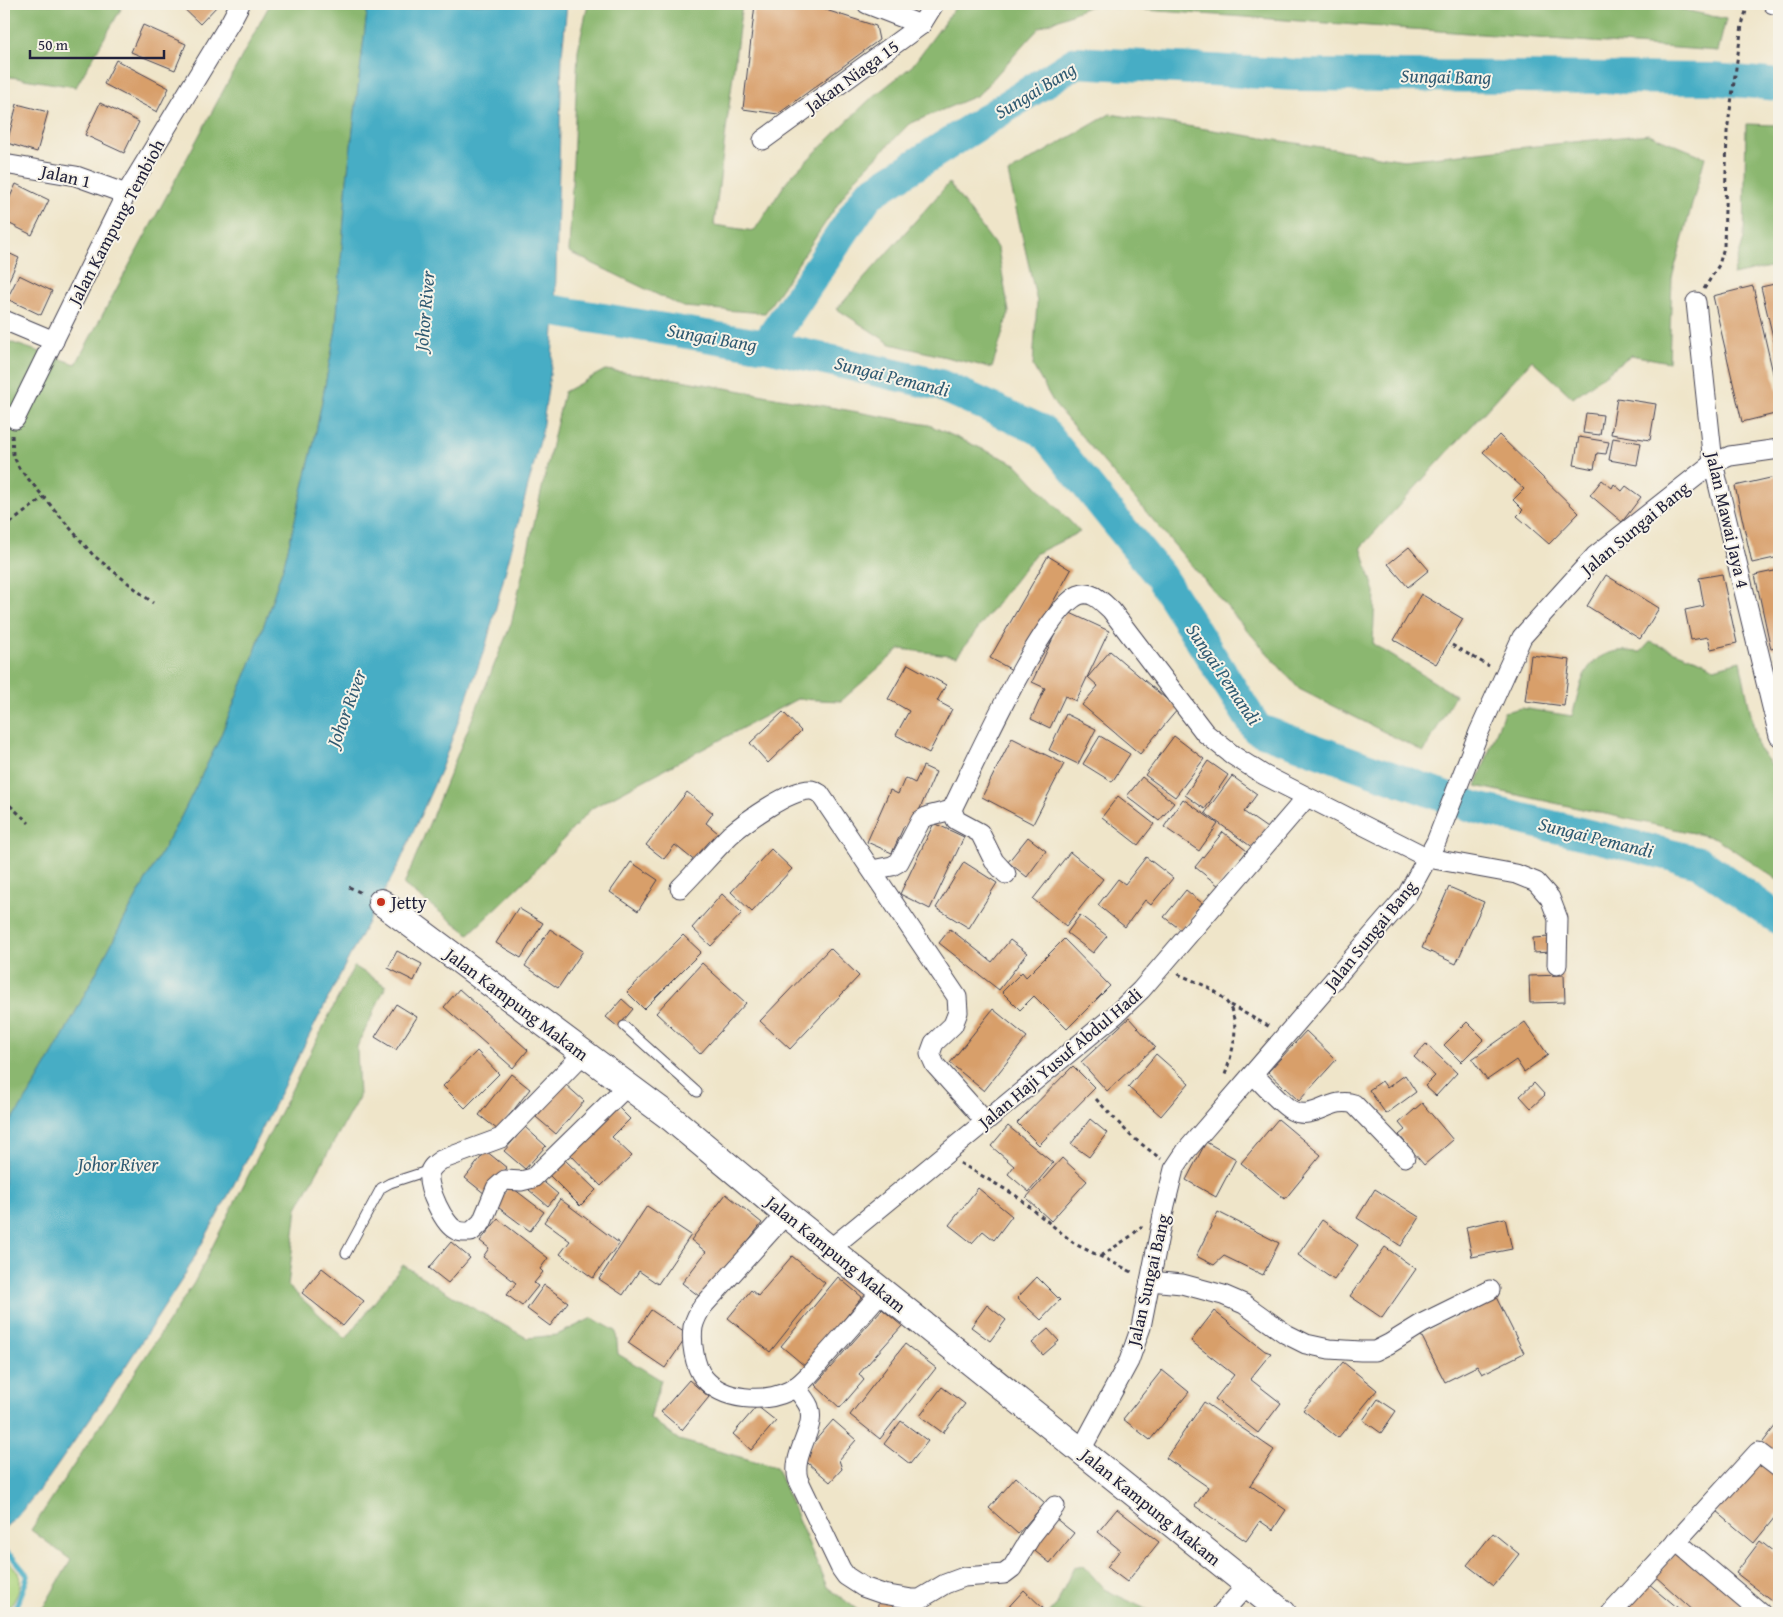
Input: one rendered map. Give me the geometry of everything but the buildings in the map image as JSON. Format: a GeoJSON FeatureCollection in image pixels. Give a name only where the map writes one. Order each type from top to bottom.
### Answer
{"type":"FeatureCollection","features":[{"type":"Feature","properties":{"kind":"street","name":"Jalan Kampung Tembioh"},"geometry":{"type":"LineString","coordinates":[[10,422],[54,341],[126,194],[240,4]]}},
{"type":"Feature","properties":{"kind":"street"},"geometry":{"type":"LineString","coordinates":[[867,4],[921,26]]}},
{"type":"Feature","properties":{"kind":"street","name":"Jakan Niaga 15"},"geometry":{"type":"LineString","coordinates":[[762,140],[921,26],[934,4]]}},
{"type":"Feature","properties":{"kind":"street"},"geometry":{"type":"LineString","coordinates":[[1773,4],[1779,5]]}},
{"type":"Feature","properties":{"kind":"street","name":"Jalan 1"},"geometry":{"type":"LineString","coordinates":[[4,164],[76,176],[126,194]]}},
{"type":"Feature","properties":{"kind":"street","name":"Jalan Mawai Jaya 4"},"geometry":{"type":"LineString","coordinates":[[1696,302],[1713,463],[1779,736]]}},
{"type":"Feature","properties":{"kind":"street"},"geometry":{"type":"LineString","coordinates":[[4,320],[54,341]]}},
{"type":"Feature","properties":{"kind":"street","name":"Jalan Sungai Bang"},"geometry":{"type":"LineString","coordinates":[[1081,1450],[1129,1361],[1141,1327],[1174,1169],[1186,1151],[1407,895],[1432,850],[1479,732],[1522,637],[1595,556],[1713,463],[1730,456],[1779,448]]}},
{"type":"Feature","properties":{"kind":"street"},"geometry":{"type":"LineString","coordinates":[[1006,874],[994,861],[980,833],[956,820],[952,810],[1031,651],[1067,602],[1080,594],[1094,595],[1111,610],[1205,733],[1234,756],[1264,776],[1287,786],[1306,798],[1432,850],[1516,874],[1536,882],[1550,898],[1558,919],[1557,964]]}},
{"type":"Feature","properties":{"kind":"street"},"geometry":{"type":"LineString","coordinates":[[680,888],[731,835],[761,811],[784,799],[809,790],[820,794],[957,997],[958,1012],[953,1025],[934,1043],[930,1054],[935,1065],[985,1121]]}},
{"type":"Feature","properties":{"kind":"street","name":"Jalan Haji Yusuf Abdul Hadi"},"geometry":{"type":"LineString","coordinates":[[830,1249],[1115,1015],[1141,990],[1306,798]]}},
{"type":"Feature","properties":{"kind":"street"},"geometry":{"type":"LineString","coordinates":[[872,870],[892,866],[899,862],[922,820],[928,816],[952,810]]}},
{"type":"Feature","properties":{"kind":"street","name":"Jalan Kampung Makam"},"geometry":{"type":"LineString","coordinates":[[382,902],[671,1118],[786,1214],[1283,1613]]}},
{"type":"Feature","properties":{"kind":"street"},"geometry":{"type":"LineString","coordinates":[[583,1054],[501,1138],[434,1164],[430,1170],[430,1185],[441,1213],[449,1225],[456,1230],[471,1232],[482,1222],[496,1188],[500,1184],[505,1180],[521,1181],[532,1178],[627,1086]]}},
{"type":"Feature","properties":{"kind":"street"},"geometry":{"type":"LineString","coordinates":[[1253,1074],[1289,1108],[1299,1113],[1311,1112],[1342,1101],[1354,1104],[1405,1157]]}},
{"type":"Feature","properties":{"kind":"street"},"geometry":{"type":"LineString","coordinates":[[786,1214],[702,1306],[696,1316],[693,1328],[694,1350],[699,1368],[704,1378],[711,1384],[733,1396],[747,1399],[787,1392],[795,1387],[882,1291]]}},
{"type":"Feature","properties":{"kind":"street"},"geometry":{"type":"LineString","coordinates":[[1150,1281],[1182,1284],[1223,1295],[1244,1304],[1286,1334],[1306,1344],[1329,1349],[1361,1351],[1374,1351],[1389,1344],[1423,1322],[1490,1290]]}},
{"type":"Feature","properties":{"kind":"street"},"geometry":{"type":"LineString","coordinates":[[795,1387],[808,1405],[810,1413],[809,1426],[798,1455],[796,1471],[798,1479],[840,1568],[846,1576],[863,1587],[883,1594],[920,1599],[945,1584],[964,1577],[1004,1574],[1012,1568],[1032,1535],[1056,1506]]}},
{"type":"Feature","properties":{"kind":"street"},"geometry":{"type":"LineString","coordinates":[[1611,1613],[1758,1452],[1779,1468]]}},
{"type":"Feature","properties":{"kind":"street"},"geometry":{"type":"LineString","coordinates":[[1676,1542],[1761,1613]]}},
{"type":"Feature","properties":{"kind":"street"},"geometry":{"type":"LineString","coordinates":[[1222,1613],[1247,1585]]}},
{"type":"Feature","properties":{"kind":"lane"},"geometry":{"type":"LineString","coordinates":[[624,1026],[698,1092]]}},
{"type":"Feature","properties":{"kind":"lane"},"geometry":{"type":"LineString","coordinates":[[346,1253],[382,1188],[390,1183],[430,1170]]}},
{"type":"Feature","properties":{"kind":"path"},"geometry":{"type":"LineString","coordinates":[[1696,302],[1719,265],[1724,247],[1727,132],[1742,25],[1748,4]]}},
{"type":"Feature","properties":{"kind":"path"},"geometry":{"type":"LineString","coordinates":[[10,422],[13,454],[19,468],[93,555],[153,603]]}},
{"type":"Feature","properties":{"kind":"path"},"geometry":{"type":"LineString","coordinates":[[4,528],[44,497]]}},
{"type":"Feature","properties":{"kind":"path"},"geometry":{"type":"LineString","coordinates":[[1452,645],[1505,674]]}},
{"type":"Feature","properties":{"kind":"path"},"geometry":{"type":"LineString","coordinates":[[4,800],[29,824]]}},
{"type":"Feature","properties":{"kind":"path"},"geometry":{"type":"LineString","coordinates":[[1162,966],[1217,993],[1229,1005],[1286,1036]]}},
{"type":"Feature","properties":{"kind":"path"},"geometry":{"type":"LineString","coordinates":[[1221,1111],[1218,1098],[1234,1048],[1235,1024],[1229,1005]]}},
{"type":"Feature","properties":{"kind":"path"},"geometry":{"type":"LineString","coordinates":[[1096,1098],[1131,1136],[1174,1169]]}},
{"type":"Feature","properties":{"kind":"path"},"geometry":{"type":"LineString","coordinates":[[945,1154],[1015,1195],[1075,1244],[1150,1281]]}},
{"type":"Feature","properties":{"kind":"path"},"geometry":{"type":"LineString","coordinates":[[1101,1256],[1131,1236],[1165,1206]]}},
{"type":"Feature","properties":{"kind":"green space"},"geometry":{"type":"Polygon","coordinates":[[[4,4],[119,4],[121,9],[76,87],[4,76],[4,4]]]}},
{"type":"Feature","properties":{"kind":"green space"},"geometry":{"type":"Polygon","coordinates":[[[270,4],[368,4],[347,180],[336,329],[314,442],[285,561],[255,652],[218,742],[181,817],[64,1034],[29,1095],[4,1132],[4,340],[76,364],[270,4]]]}},
{"type":"Feature","properties":{"kind":"green space"},"geometry":{"type":"Polygon","coordinates":[[[588,4],[742,4],[714,225],[754,231],[789,178],[868,101],[912,66],[958,4],[1656,4],[1726,19],[1718,51],[1090,6],[1040,27],[978,95],[909,124],[854,180],[765,313],[683,307],[569,252],[578,50],[588,4]]]}},
{"type":"Feature","properties":{"kind":"green space"},"geometry":{"type":"Polygon","coordinates":[[[1110,114],[1404,160],[1649,134],[1705,157],[1672,278],[1669,362],[1631,355],[1573,398],[1532,360],[1361,547],[1375,592],[1373,644],[1455,695],[1424,752],[1299,689],[1055,405],[1033,366],[1037,302],[1008,173],[1110,114]]]}},
{"type":"Feature","properties":{"kind":"green space"},"geometry":{"type":"Polygon","coordinates":[[[1746,124],[1779,125],[1779,265],[1733,275],[1744,239],[1746,124]]]}},
{"type":"Feature","properties":{"kind":"green space"},"geometry":{"type":"Polygon","coordinates":[[[949,183],[998,249],[1009,312],[992,368],[891,344],[837,309],[949,183]]]}},
{"type":"Feature","properties":{"kind":"green space"},"geometry":{"type":"Polygon","coordinates":[[[605,370],[659,376],[929,425],[1016,464],[1080,532],[1035,554],[957,656],[900,649],[841,701],[797,699],[592,808],[530,876],[469,934],[404,885],[511,624],[564,392],[605,370]]]}},
{"type":"Feature","properties":{"kind":"green space"},"geometry":{"type":"Polygon","coordinates":[[[1650,642],[1702,661],[1714,668],[1740,661],[1758,748],[1775,769],[1779,770],[1779,881],[1716,838],[1476,786],[1504,712],[1521,708],[1572,716],[1584,675],[1596,660],[1606,654],[1618,651],[1641,652],[1650,642]]]}},
{"type":"Feature","properties":{"kind":"green space"},"geometry":{"type":"Polygon","coordinates":[[[354,966],[386,986],[357,1047],[359,1097],[297,1208],[288,1286],[346,1339],[403,1265],[464,1303],[527,1338],[557,1335],[592,1318],[616,1331],[618,1354],[661,1380],[650,1418],[679,1440],[776,1467],[827,1587],[859,1611],[859,1613],[40,1613],[71,1560],[31,1530],[194,1283],[354,966]]]}},
{"type":"Feature","properties":{"kind":"green space"},"geometry":{"type":"Polygon","coordinates":[[[4,1558],[12,1565],[20,1577],[19,1590],[7,1613],[4,1613],[4,1558]]]}},
{"type":"Feature","properties":{"kind":"green space"},"geometry":{"type":"Polygon","coordinates":[[[1084,1566],[1104,1589],[1154,1613],[1049,1613],[1057,1604],[1073,1568],[1084,1566]]]}},
{"type":"Feature","properties":{"kind":"water","name":"Johor River"},"geometry":{"type":"Polygon","coordinates":[[[368,4],[567,4],[562,55],[555,311],[552,360],[541,437],[486,645],[441,769],[399,864],[345,965],[229,1194],[183,1278],[112,1387],[48,1479],[16,1518],[4,1528],[4,1132],[29,1095],[64,1034],[181,817],[218,742],[255,652],[285,561],[314,442],[336,329],[347,180],[368,4]]]}},
{"type":"Feature","properties":{"kind":"waterway","name":"Sungai Bang"},"geometry":{"type":"LineString","coordinates":[[512,312],[555,311],[766,346],[868,195],[1076,62],[1296,75],[1712,79],[1779,85]]}},
{"type":"Feature","properties":{"kind":"waterway","name":"Sungai Pemandi"},"geometry":{"type":"LineString","coordinates":[[766,346],[940,385],[1043,431],[1160,576],[1257,729],[1477,808],[1699,862],[1779,919]]}},
{"type":"Feature","properties":{"kind":"waterway"},"geometry":{"type":"LineString","coordinates":[[4,1551],[13,1558],[28,1576],[14,1613]]}},
{"type":"Feature","properties":{"kind":"place","name":"Jetty"},"geometry":{"type":"Point","coordinates":[381,902]}}]}
